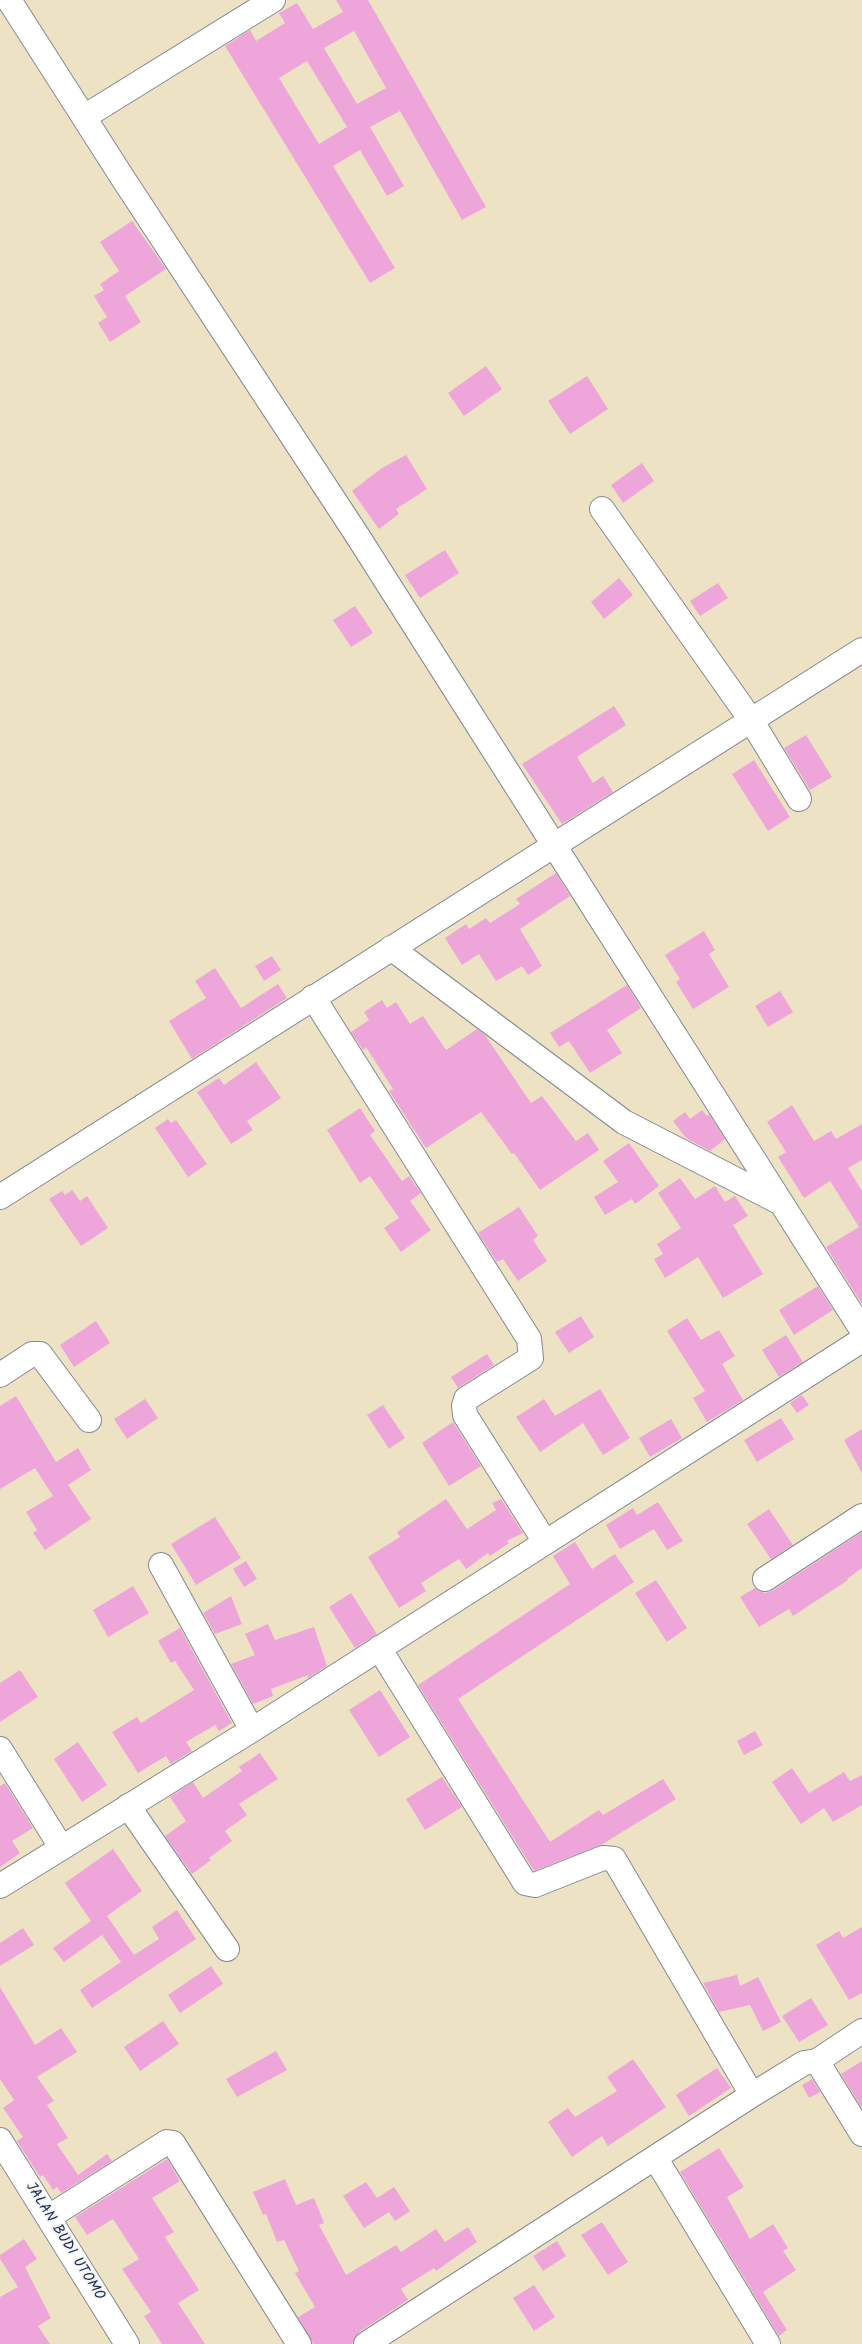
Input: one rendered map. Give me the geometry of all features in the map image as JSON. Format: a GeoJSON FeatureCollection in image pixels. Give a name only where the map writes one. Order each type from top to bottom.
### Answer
{"type":"FeatureCollection","features":[{"type":"Feature","properties":{"kind":"street"},"geometry":{"type":"LineString","coordinates":[[9,0],[357,534],[552,845],[862,1330]]}},
{"type":"Feature","properties":{"kind":"street"},"geometry":{"type":"LineString","coordinates":[[84,117],[273,0]]}},
{"type":"Feature","properties":{"kind":"street"},"geometry":{"type":"LineString","coordinates":[[602,509],[751,720],[799,799]]}},
{"type":"Feature","properties":{"kind":"street"},"geometry":{"type":"LineString","coordinates":[[0,1197],[862,650]]}},
{"type":"Feature","properties":{"kind":"street"},"geometry":{"type":"LineString","coordinates":[[390,948],[624,1122],[781,1203]]}},
{"type":"Feature","properties":{"kind":"street"},"geometry":{"type":"LineString","coordinates":[[313,997],[530,1339],[531,1358],[466,1400],[464,1406],[465,1415],[545,1542]]}},
{"type":"Feature","properties":{"kind":"street"},"geometry":{"type":"LineString","coordinates":[[0,1886],[252,1730],[862,1340]]}},
{"type":"Feature","properties":{"kind":"street"},"geometry":{"type":"LineString","coordinates":[[0,1375],[32,1354],[40,1354],[89,1420]]}},
{"type":"Feature","properties":{"kind":"street"},"geometry":{"type":"LineString","coordinates":[[765,1579],[862,1516]]}},
{"type":"Feature","properties":{"kind":"street"},"geometry":{"type":"LineString","coordinates":[[161,1565],[252,1730]]}},
{"type":"Feature","properties":{"kind":"street"},"geometry":{"type":"LineString","coordinates":[[380,1648],[525,1883],[535,1885],[603,1858],[614,1859],[752,2095]]}},
{"type":"Feature","properties":{"kind":"street"},"geometry":{"type":"LineString","coordinates":[[0,1749],[61,1847]]}},
{"type":"Feature","properties":{"kind":"street"},"geometry":{"type":"LineString","coordinates":[[128,1806],[228,1949]]}},
{"type":"Feature","properties":{"kind":"street"},"geometry":{"type":"LineString","coordinates":[[366,2344],[656,2159],[752,2095],[804,2063],[817,2061],[862,2031]]}},
{"type":"Feature","properties":{"kind":"street"},"geometry":{"type":"LineString","coordinates":[[817,2061],[862,2134]]}},
{"type":"Feature","properties":{"kind":"street","name":"JALAN BUDI UTOMO"},"geometry":{"type":"LineString","coordinates":[[0,2140],[49,2217],[123,2343]]}},
{"type":"Feature","properties":{"kind":"street"},"geometry":{"type":"LineString","coordinates":[[49,2217],[167,2142],[173,2143],[299,2344]]}},
{"type":"Feature","properties":{"kind":"street"},"geometry":{"type":"LineString","coordinates":[[656,2159],[768,2344]]}},
{"type":"Feature","properties":{"kind":"building"},"geometry":{"type":"Polygon","coordinates":[[[336,0],[368,0],[486,207],[462,220],[400,111],[370,127],[404,186],[387,196],[360,150],[333,166],[395,268],[370,283],[225,46],[250,30],[256,41],[285,23],[279,13],[297,3],[313,29],[343,12],[336,0]],[[354,31],[324,48],[357,104],[386,88],[354,31]],[[307,61],[279,78],[319,144],[347,127],[307,61]]]}},
{"type":"Feature","properties":{"kind":"building"},"geometry":{"type":"Polygon","coordinates":[[[132,221],[166,269],[125,296],[141,322],[110,342],[98,323],[107,317],[94,296],[104,290],[100,284],[119,271],[100,242],[132,221]]]}},
{"type":"Feature","properties":{"kind":"building"},"geometry":{"type":"Polygon","coordinates":[[[486,366],[502,389],[464,416],[448,393],[486,366]]]}},
{"type":"Feature","properties":{"kind":"building"},"geometry":{"type":"Polygon","coordinates":[[[587,376],[608,409],[570,434],[548,401],[587,376]]]}},
{"type":"Feature","properties":{"kind":"building"},"geometry":{"type":"Polygon","coordinates":[[[406,455],[427,489],[396,509],[399,514],[379,529],[352,491],[382,468],[406,455]]]}},
{"type":"Feature","properties":{"kind":"building"},"geometry":{"type":"Polygon","coordinates":[[[642,463],[654,481],[623,503],[611,485],[642,463]]]}},
{"type":"Feature","properties":{"kind":"building"},"geometry":{"type":"Polygon","coordinates":[[[445,550],[459,573],[420,598],[405,575],[445,550]]]}},
{"type":"Feature","properties":{"kind":"building"},"geometry":{"type":"Polygon","coordinates":[[[619,578],[633,595],[604,619],[591,602],[619,578]]]}},
{"type":"Feature","properties":{"kind":"building"},"geometry":{"type":"Polygon","coordinates":[[[718,583],[728,598],[700,616],[690,601],[718,583]]]}},
{"type":"Feature","properties":{"kind":"building"},"geometry":{"type":"Polygon","coordinates":[[[355,606],[373,633],[351,647],[333,620],[355,606]]]}},
{"type":"Feature","properties":{"kind":"building"},"geometry":{"type":"Polygon","coordinates":[[[614,706],[626,725],[577,757],[593,783],[603,776],[613,792],[562,824],[522,764],[614,706]]]}},
{"type":"Feature","properties":{"kind":"building"},"geometry":{"type":"Polygon","coordinates":[[[806,735],[832,777],[810,790],[784,748],[806,735]]]}},
{"type":"Feature","properties":{"kind":"building"},"geometry":{"type":"Polygon","coordinates":[[[754,760],[790,817],[768,831],[732,774],[754,760]]]}},
{"type":"Feature","properties":{"kind":"building"},"geometry":{"type":"Polygon","coordinates":[[[556,873],[570,896],[520,929],[542,966],[528,975],[522,966],[496,981],[479,954],[462,965],[445,938],[466,924],[469,929],[486,918],[490,923],[520,904],[516,899],[556,873]]]}},
{"type":"Feature","properties":{"kind":"building"},"geometry":{"type":"Polygon","coordinates":[[[704,931],[715,950],[709,954],[729,987],[693,1009],[676,982],[680,979],[665,955],[704,931]]]}},
{"type":"Feature","properties":{"kind":"building"},"geometry":{"type":"Polygon","coordinates":[[[272,956],[281,970],[264,981],[255,966],[272,956]]]}},
{"type":"Feature","properties":{"kind":"building"},"geometry":{"type":"Polygon","coordinates":[[[215,968],[241,1008],[278,984],[287,998],[192,1059],[169,1021],[206,998],[195,981],[215,968]]]}},
{"type":"Feature","properties":{"kind":"building"},"geometry":{"type":"Polygon","coordinates":[[[627,985],[641,1008],[607,1030],[622,1053],[590,1073],[569,1041],[559,1047],[550,1033],[627,985]]]}},
{"type":"Feature","properties":{"kind":"building"},"geometry":{"type":"Polygon","coordinates":[[[780,991],[793,1012],[768,1027],[755,1006],[780,991]]]}},
{"type":"Feature","properties":{"kind":"building"},"geometry":{"type":"Polygon","coordinates":[[[382,1000],[387,1008],[396,1002],[410,1024],[423,1016],[446,1050],[477,1029],[485,1035],[531,1103],[542,1096],[576,1141],[588,1133],[599,1150],[540,1190],[514,1153],[512,1154],[481,1112],[426,1148],[389,1091],[393,1089],[366,1047],[363,1050],[351,1032],[369,1020],[364,1012],[382,1000]]]}},
{"type":"Feature","properties":{"kind":"building"},"geometry":{"type":"Polygon","coordinates":[[[256,1062],[281,1098],[247,1121],[253,1130],[231,1144],[197,1092],[219,1078],[224,1085],[256,1062]]]}},
{"type":"Feature","properties":{"kind":"building"},"geometry":{"type":"Polygon","coordinates":[[[792,1105],[814,1141],[831,1131],[836,1139],[862,1124],[862,1160],[848,1168],[862,1191],[862,1304],[826,1247],[859,1227],[830,1181],[804,1198],[778,1157],[786,1152],[767,1122],[792,1105]]]}},
{"type":"Feature","properties":{"kind":"building"},"geometry":{"type":"Polygon","coordinates":[[[360,1108],[375,1131],[370,1135],[402,1181],[409,1176],[421,1193],[410,1201],[431,1230],[401,1252],[384,1228],[399,1218],[370,1176],[360,1183],[327,1130],[360,1108]]]}},
{"type":"Feature","properties":{"kind":"building"},"geometry":{"type":"Polygon","coordinates":[[[702,1110],[707,1116],[709,1114],[725,1139],[710,1151],[686,1138],[673,1121],[685,1112],[690,1119],[702,1110]]]}},
{"type":"Feature","properties":{"kind":"building"},"geometry":{"type":"Polygon","coordinates":[[[168,1119],[171,1123],[176,1120],[207,1164],[188,1177],[155,1128],[168,1119]]]}},
{"type":"Feature","properties":{"kind":"building"},"geometry":{"type":"Polygon","coordinates":[[[629,1143],[659,1186],[635,1204],[632,1199],[605,1215],[594,1197],[618,1182],[603,1161],[629,1143]]]}},
{"type":"Feature","properties":{"kind":"building"},"geometry":{"type":"Polygon","coordinates":[[[680,1178],[695,1199],[715,1186],[725,1202],[735,1196],[748,1216],[733,1225],[763,1274],[723,1298],[698,1257],[665,1278],[654,1259],[663,1254],[657,1244],[681,1228],[658,1193],[680,1178]]]}},
{"type":"Feature","properties":{"kind":"building"},"geometry":{"type":"Polygon","coordinates":[[[72,1190],[80,1201],[87,1196],[108,1228],[81,1246],[49,1199],[62,1191],[65,1195],[72,1190]]]}},
{"type":"Feature","properties":{"kind":"building"},"geometry":{"type":"Polygon","coordinates":[[[519,1207],[538,1236],[533,1240],[547,1261],[518,1281],[503,1259],[497,1262],[478,1233],[519,1207]]]}},
{"type":"Feature","properties":{"kind":"building"},"geometry":{"type":"Polygon","coordinates":[[[818,1286],[833,1310],[794,1335],[779,1310],[818,1286]]]}},
{"type":"Feature","properties":{"kind":"building"},"geometry":{"type":"Polygon","coordinates":[[[581,1316],[594,1337],[569,1353],[555,1332],[581,1316]]]}},
{"type":"Feature","properties":{"kind":"building"},"geometry":{"type":"Polygon","coordinates":[[[687,1318],[701,1340],[719,1330],[735,1356],[722,1364],[743,1400],[707,1422],[693,1398],[705,1391],[667,1331],[687,1318]]]}},
{"type":"Feature","properties":{"kind":"building"},"geometry":{"type":"Polygon","coordinates":[[[96,1321],[110,1343],[74,1367],[60,1345],[96,1321]]]}},
{"type":"Feature","properties":{"kind":"building"},"geometry":{"type":"Polygon","coordinates":[[[786,1335],[803,1362],[779,1377],[762,1350],[786,1335]]]}},
{"type":"Feature","properties":{"kind":"building"},"geometry":{"type":"Polygon","coordinates":[[[487,1354],[494,1365],[458,1388],[451,1377],[487,1354]]]}},
{"type":"Feature","properties":{"kind":"building"},"geometry":{"type":"Polygon","coordinates":[[[600,1389],[630,1438],[603,1455],[583,1423],[540,1452],[516,1417],[544,1399],[555,1416],[600,1389]]]}},
{"type":"Feature","properties":{"kind":"building"},"geometry":{"type":"Polygon","coordinates":[[[802,1395],[809,1405],[797,1413],[790,1403],[802,1395]]]}},
{"type":"Feature","properties":{"kind":"building"},"geometry":{"type":"Polygon","coordinates":[[[16,1396],[56,1462],[78,1448],[91,1470],[68,1485],[91,1519],[45,1550],[33,1533],[37,1530],[26,1512],[53,1496],[35,1468],[0,1489],[0,1406],[16,1396]]]}},
{"type":"Feature","properties":{"kind":"building"},"geometry":{"type":"Polygon","coordinates":[[[145,1399],[158,1418],[127,1439],[114,1419],[145,1399]]]}},
{"type":"Feature","properties":{"kind":"building"},"geometry":{"type":"Polygon","coordinates":[[[383,1405],[405,1438],[389,1449],[367,1415],[383,1405]]]}},
{"type":"Feature","properties":{"kind":"building"},"geometry":{"type":"Polygon","coordinates":[[[781,1418],[794,1439],[757,1462],[744,1440],[781,1418]]]}},
{"type":"Feature","properties":{"kind":"building"},"geometry":{"type":"Polygon","coordinates":[[[671,1419],[682,1438],[650,1457],[639,1438],[671,1419]]]}},
{"type":"Feature","properties":{"kind":"building"},"geometry":{"type":"Polygon","coordinates":[[[453,1422],[481,1466],[449,1486],[422,1443],[453,1422]]]}},
{"type":"Feature","properties":{"kind":"building"},"geometry":{"type":"Polygon","coordinates":[[[862,1429],[862,1473],[844,1440],[862,1429]]]}},
{"type":"Feature","properties":{"kind":"building"},"geometry":{"type":"Polygon","coordinates":[[[446,1499],[467,1529],[496,1510],[492,1503],[501,1499],[523,1533],[507,1541],[509,1543],[490,1556],[488,1553],[466,1569],[459,1559],[421,1583],[426,1591],[399,1608],[368,1557],[400,1537],[397,1532],[446,1499]]]}},
{"type":"Feature","properties":{"kind":"building"},"geometry":{"type":"Polygon","coordinates":[[[658,1502],[683,1541],[667,1550],[654,1529],[620,1549],[606,1525],[633,1508],[637,1515],[658,1502]]]}},
{"type":"Feature","properties":{"kind":"building"},"geometry":{"type":"Polygon","coordinates":[[[769,1509],[793,1545],[771,1559],[747,1524],[769,1509]]]}},
{"type":"Feature","properties":{"kind":"building"},"geometry":{"type":"Polygon","coordinates":[[[215,1517],[241,1558],[196,1585],[171,1544],[215,1517]]]}},
{"type":"Feature","properties":{"kind":"building"},"geometry":{"type":"Polygon","coordinates":[[[862,1532],[862,1568],[848,1580],[793,1616],[789,1609],[759,1627],[740,1597],[755,1588],[765,1593],[772,1591],[862,1532]]]}},
{"type":"Feature","properties":{"kind":"building"},"geometry":{"type":"Polygon","coordinates":[[[575,1542],[592,1569],[615,1554],[634,1582],[458,1699],[550,1842],[599,1810],[603,1815],[663,1779],[676,1799],[601,1845],[534,1871],[418,1685],[570,1584],[553,1556],[575,1542]]]}},
{"type":"Feature","properties":{"kind":"building"},"geometry":{"type":"Polygon","coordinates":[[[246,1561],[257,1579],[244,1587],[233,1569],[246,1561]]]}},
{"type":"Feature","properties":{"kind":"building"},"geometry":{"type":"Polygon","coordinates":[[[656,1580],[687,1628],[667,1642],[635,1593],[656,1580]]]}},
{"type":"Feature","properties":{"kind":"building"},"geometry":{"type":"Polygon","coordinates":[[[133,1586],[149,1613],[108,1637],[93,1610],[133,1586]]]}},
{"type":"Feature","properties":{"kind":"building"},"geometry":{"type":"Polygon","coordinates":[[[351,1593],[377,1634],[355,1648],[329,1607],[351,1593]]]}},
{"type":"Feature","properties":{"kind":"building"},"geometry":{"type":"Polygon","coordinates":[[[231,1596],[242,1624],[215,1634],[203,1613],[231,1596]]]}},
{"type":"Feature","properties":{"kind":"building"},"geometry":{"type":"Polygon","coordinates":[[[268,1624],[275,1640],[314,1627],[327,1666],[308,1678],[308,1675],[271,1689],[273,1696],[253,1704],[231,1664],[255,1655],[245,1634],[268,1624]]]}},
{"type":"Feature","properties":{"kind":"building"},"geometry":{"type":"Polygon","coordinates":[[[180,1628],[232,1723],[219,1731],[215,1725],[186,1742],[192,1751],[171,1764],[166,1756],[138,1773],[112,1732],[137,1717],[141,1723],[194,1690],[175,1661],[171,1663],[158,1641],[180,1628]]]}},
{"type":"Feature","properties":{"kind":"building"},"geometry":{"type":"Polygon","coordinates":[[[20,1670],[38,1697],[0,1722],[0,1683],[20,1670]]]}},
{"type":"Feature","properties":{"kind":"building"},"geometry":{"type":"Polygon","coordinates":[[[380,1690],[410,1737],[379,1757],[349,1710],[380,1690]]]}},
{"type":"Feature","properties":{"kind":"building"},"geometry":{"type":"Polygon","coordinates":[[[755,1731],[763,1745],[744,1755],[737,1741],[755,1731]]]}},
{"type":"Feature","properties":{"kind":"building"},"geometry":{"type":"Polygon","coordinates":[[[78,1742],[107,1785],[82,1802],[54,1759],[78,1742]]]}},
{"type":"Feature","properties":{"kind":"building"},"geometry":{"type":"Polygon","coordinates":[[[260,1753],[278,1779],[239,1804],[247,1815],[225,1831],[232,1841],[209,1858],[211,1860],[192,1874],[165,1836],[186,1821],[170,1797],[193,1782],[203,1798],[242,1771],[239,1767],[260,1753]]]}},
{"type":"Feature","properties":{"kind":"building"},"geometry":{"type":"Polygon","coordinates":[[[792,1768],[809,1793],[844,1772],[850,1781],[862,1775],[862,1805],[833,1822],[824,1808],[801,1824],[772,1782],[792,1768]]]}},
{"type":"Feature","properties":{"kind":"building"},"geometry":{"type":"Polygon","coordinates":[[[442,1777],[462,1807],[425,1830],[406,1799],[442,1777]]]}},
{"type":"Feature","properties":{"kind":"building"},"geometry":{"type":"Polygon","coordinates":[[[5,1783],[33,1828],[12,1841],[20,1853],[0,1867],[0,1786],[5,1783]]]}},
{"type":"Feature","properties":{"kind":"building"},"geometry":{"type":"Polygon","coordinates":[[[113,1849],[142,1891],[107,1916],[134,1955],[159,1939],[152,1927],[177,1910],[196,1939],[92,2008],[80,1990],[121,1962],[102,1935],[64,1962],[53,1948],[91,1921],[65,1883],[113,1849]]]}},
{"type":"Feature","properties":{"kind":"building"},"geometry":{"type":"Polygon","coordinates":[[[862,1927],[862,1993],[849,2000],[816,1945],[839,1931],[843,1938],[862,1927]]]}},
{"type":"Feature","properties":{"kind":"building"},"geometry":{"type":"Polygon","coordinates":[[[23,1928],[34,1945],[0,1966],[0,1943],[23,1928]]]}},
{"type":"Feature","properties":{"kind":"building"},"geometry":{"type":"Polygon","coordinates":[[[211,1966],[223,1984],[180,2013],[168,1995],[211,1966]]]}},
{"type":"Feature","properties":{"kind":"building"},"geometry":{"type":"Polygon","coordinates":[[[737,1975],[740,1986],[758,1977],[781,2022],[763,2031],[750,2005],[719,2012],[703,1983],[737,1975]]]}},
{"type":"Feature","properties":{"kind":"building"},"geometry":{"type":"Polygon","coordinates":[[[0,1987],[35,2045],[61,2028],[77,2052],[37,2077],[54,2101],[47,2105],[68,2138],[57,2144],[78,2175],[107,2154],[112,2161],[61,2193],[57,2187],[53,2190],[43,2175],[40,2177],[17,2141],[23,2137],[3,2108],[14,2100],[0,2079],[0,1987]]]}},
{"type":"Feature","properties":{"kind":"building"},"geometry":{"type":"Polygon","coordinates":[[[811,1998],[828,2025],[799,2042],[782,2016],[811,1998]]]}},
{"type":"Feature","properties":{"kind":"building"},"geometry":{"type":"Polygon","coordinates":[[[163,2021],[179,2044],[140,2071],[124,2047],[163,2021]]]}},
{"type":"Feature","properties":{"kind":"building"},"geometry":{"type":"Polygon","coordinates":[[[276,2051],[287,2070],[237,2097],[226,2079],[276,2051]]]}},
{"type":"Feature","properties":{"kind":"building"},"geometry":{"type":"Polygon","coordinates":[[[633,2059],[666,2107],[608,2146],[602,2136],[572,2157],[548,2122],[568,2108],[575,2117],[617,2091],[607,2077],[633,2059]]]}},
{"type":"Feature","properties":{"kind":"building"},"geometry":{"type":"Polygon","coordinates":[[[862,2061],[862,2108],[841,2074],[862,2061]]]}},
{"type":"Feature","properties":{"kind":"building"},"geometry":{"type":"Polygon","coordinates":[[[717,2068],[731,2088],[689,2116],[676,2095],[717,2068]]]}},
{"type":"Feature","properties":{"kind":"building"},"geometry":{"type":"Polygon","coordinates":[[[812,2079],[820,2092],[809,2098],[802,2085],[812,2079]]]}},
{"type":"Feature","properties":{"kind":"building"},"geometry":{"type":"Polygon","coordinates":[[[719,2148],[744,2187],[727,2197],[750,2239],[773,2224],[788,2248],[783,2251],[796,2270],[763,2292],[787,2330],[779,2336],[680,2172],[719,2148]]]}},
{"type":"Feature","properties":{"kind":"building"},"geometry":{"type":"Polygon","coordinates":[[[167,2159],[180,2181],[152,2198],[174,2232],[165,2237],[199,2290],[178,2303],[205,2344],[162,2344],[144,2316],[151,2312],[122,2269],[139,2259],[113,2219],[87,2235],[75,2217],[167,2159]]]}},
{"type":"Feature","properties":{"kind":"building"},"geometry":{"type":"Polygon","coordinates":[[[285,2179],[296,2205],[314,2198],[324,2223],[319,2225],[346,2275],[396,2245],[401,2252],[436,2229],[445,2242],[468,2227],[477,2242],[436,2271],[434,2268],[401,2289],[408,2300],[359,2332],[352,2344],[313,2344],[298,2317],[315,2307],[295,2273],[299,2271],[284,2240],[277,2242],[266,2214],[263,2215],[253,2192],[285,2179]]]}},
{"type":"Feature","properties":{"kind":"building"},"geometry":{"type":"Polygon","coordinates":[[[366,2182],[377,2198],[394,2187],[410,2211],[395,2221],[389,2212],[364,2228],[343,2196],[366,2182]]]}},
{"type":"Feature","properties":{"kind":"building"},"geometry":{"type":"Polygon","coordinates":[[[602,2222],[628,2262],[608,2275],[581,2235],[602,2222]]]}},
{"type":"Feature","properties":{"kind":"building"},"geometry":{"type":"Polygon","coordinates":[[[24,2239],[37,2259],[25,2267],[51,2318],[38,2326],[50,2344],[0,2344],[0,2297],[18,2287],[0,2259],[0,2255],[24,2239]]]}},
{"type":"Feature","properties":{"kind":"building"},"geometry":{"type":"Polygon","coordinates":[[[557,2241],[566,2256],[543,2271],[533,2256],[557,2241]]]}},
{"type":"Feature","properties":{"kind":"building"},"geometry":{"type":"Polygon","coordinates":[[[534,2285],[555,2317],[534,2331],[513,2298],[534,2285]]]}}]}
